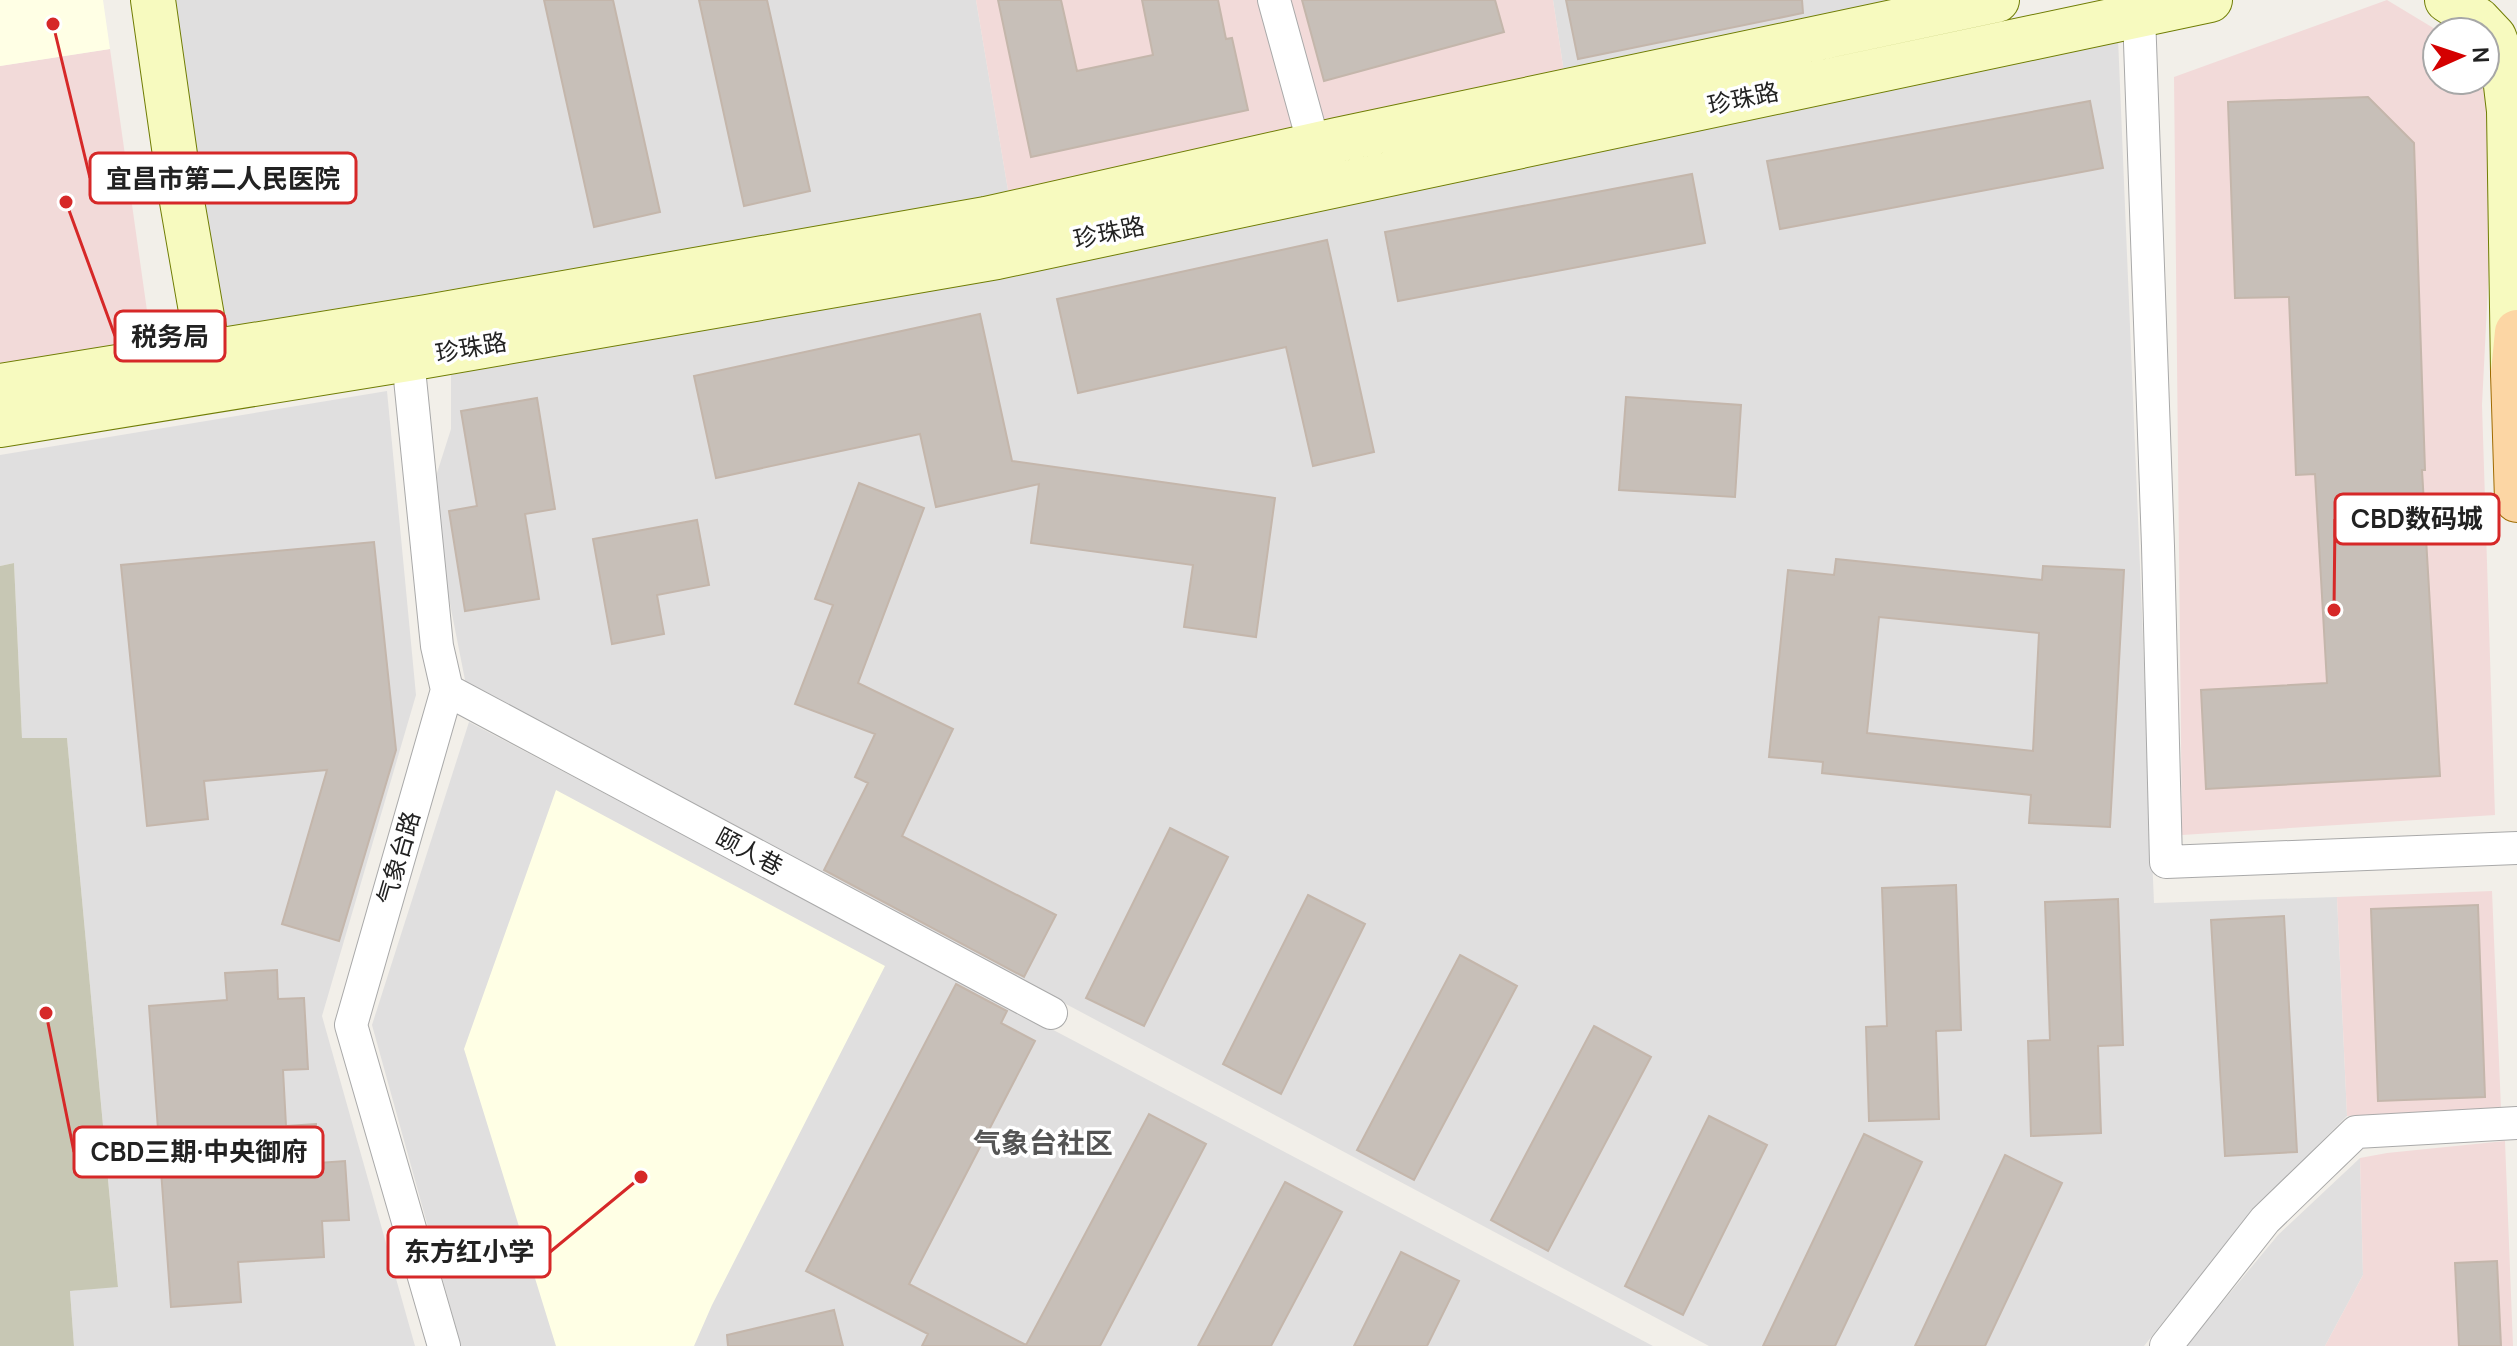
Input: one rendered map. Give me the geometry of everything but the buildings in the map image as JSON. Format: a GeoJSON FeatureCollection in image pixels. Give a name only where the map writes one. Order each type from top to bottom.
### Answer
{"type":"FeatureCollection","features":[{"type":"Feature","properties":{"kind":"main road"},"geometry":{"type":"LineString","coordinates":[[153,0],[180,190],[208,351]]}},
{"type":"Feature","properties":{"kind":"main road","name":"珍珠路"},"geometry":{"type":"LineString","coordinates":[[0,386],[427,317],[986,219],[1314,145],[1997,0]]}},
{"type":"Feature","properties":{"kind":"main road","name":"珍珠路"},"geometry":{"type":"LineString","coordinates":[[0,425],[408,359],[997,257],[2210,0]]}},
{"type":"Feature","properties":{"kind":"main road"},"geometry":{"type":"LineString","coordinates":[[2447,0],[2478,20],[2494,37],[2503,60],[2509,111],[2517,500]]}},
{"type":"Feature","properties":{"kind":"street"},"geometry":{"type":"LineString","coordinates":[[1274,0],[1314,145]]}},
{"type":"Feature","properties":{"kind":"street"},"geometry":{"type":"LineString","coordinates":[[2139,15],[2158,530],[2166,862],[2517,848]]}},
{"type":"Feature","properties":{"kind":"street","name":"气象台路"},"geometry":{"type":"LineString","coordinates":[[408,359],[437,646],[447,690],[351,1025],[444,1346]]}},
{"type":"Feature","properties":{"kind":"street","name":"颐人巷"},"geometry":{"type":"LineString","coordinates":[[447,690],[1051,1013]]}},
{"type":"Feature","properties":{"kind":"street"},"geometry":{"type":"LineString","coordinates":[[2166,1346],[2265,1220],[2356,1132],[2517,1123]]}},
{"type":"Feature","properties":{"kind":"shaded area"},"geometry":{"type":"Polygon","coordinates":[[[0,0],[103,0],[110,49],[0,66],[0,0]]]}},
{"type":"Feature","properties":{"kind":"shaded area"},"geometry":{"type":"Polygon","coordinates":[[[166,0],[976,0],[1009,196],[213,329],[166,0]]]}},
{"type":"Feature","properties":{"kind":"shaded area"},"geometry":{"type":"Polygon","coordinates":[[[976,0],[1553,0],[1565,79],[1009,196],[976,0]]]}},
{"type":"Feature","properties":{"kind":"shaded area"},"geometry":{"type":"Polygon","coordinates":[[[1553,0],[1926,0],[1565,79],[1553,0]]]}},
{"type":"Feature","properties":{"kind":"shaded area"},"geometry":{"type":"Polygon","coordinates":[[[2387,0],[2421,21],[2421,96],[2487,96],[2490,246],[2482,405],[2495,815],[2182,835],[2174,77],[2387,0]]]}},
{"type":"Feature","properties":{"kind":"shaded area"},"geometry":{"type":"Polygon","coordinates":[[[2118,38],[2154,903],[2337,897],[2347,1116],[2253,1211],[2144,1346],[1709,1346],[466,685],[439,548],[437,473],[451,429],[451,375],[2118,38]]]}},
{"type":"Feature","properties":{"kind":"shaded area"},"geometry":{"type":"Polygon","coordinates":[[[110,49],[151,339],[0,364],[0,66],[110,49]]]}},
{"type":"Feature","properties":{"kind":"shaded area"},"geometry":{"type":"Polygon","coordinates":[[[387,391],[416,695],[322,1016],[415,1346],[74,1346],[70,1291],[118,1286],[67,738],[22,738],[14,563],[0,566],[0,455],[387,391]]]}},
{"type":"Feature","properties":{"kind":"shaded area"},"geometry":{"type":"Polygon","coordinates":[[[14,563],[22,738],[67,738],[118,1287],[70,1291],[74,1346],[0,1346],[0,566],[14,563]]]}},
{"type":"Feature","properties":{"kind":"shaded area"},"geometry":{"type":"Polygon","coordinates":[[[469,722],[1653,1346],[461,1346],[372,1025],[469,722]]]}},
{"type":"Feature","properties":{"kind":"shaded area"},"geometry":{"type":"Polygon","coordinates":[[[556,790],[885,966],[694,1346],[556,1346],[464,1049],[556,790]]]}},
{"type":"Feature","properties":{"kind":"shaded area"},"geometry":{"type":"Polygon","coordinates":[[[2492,891],[2501,1109],[2347,1116],[2337,897],[2492,891]]]}},
{"type":"Feature","properties":{"kind":"shaded area"},"geometry":{"type":"Polygon","coordinates":[[[2505,1141],[2513,1346],[2325,1346],[2363,1275],[2360,1158],[2505,1141]]]}},
{"type":"Feature","properties":{"kind":"shaded area"},"geometry":{"type":"Polygon","coordinates":[[[2360,1158],[2363,1275],[2325,1346],[2186,1346],[2278,1235],[2360,1158]]]}},
{"type":"Feature","properties":{"kind":"place","name":"宜昌市第二人民医院"},"geometry":{"type":"Point","coordinates":[53,24]}},
{"type":"Feature","properties":{"kind":"place","name":"税务局"},"geometry":{"type":"Point","coordinates":[66,202]}},
{"type":"Feature","properties":{"kind":"place","name":"CBD数码城"},"geometry":{"type":"Point","coordinates":[2334,610]}},
{"type":"Feature","properties":{"kind":"place","name":"CBD三期·中央御府"},"geometry":{"type":"Point","coordinates":[46,1013]}},
{"type":"Feature","properties":{"kind":"place","name":"东方红小学"},"geometry":{"type":"Point","coordinates":[641,1177]}},
{"type":"Feature","properties":{"kind":"district","name":"气象台社区"},"geometry":{"type":"Point","coordinates":[1043,1143]}}]}
